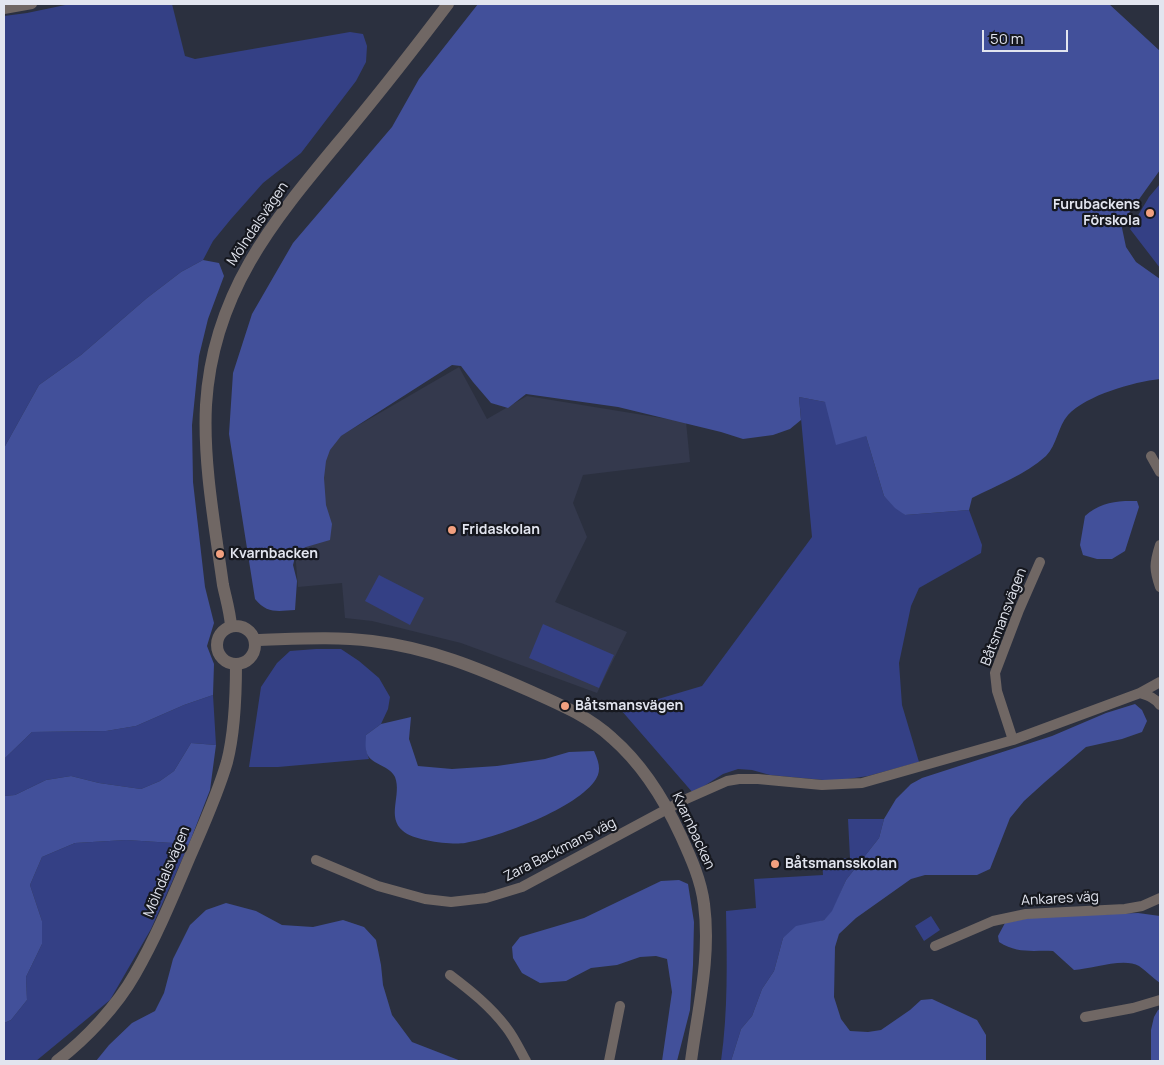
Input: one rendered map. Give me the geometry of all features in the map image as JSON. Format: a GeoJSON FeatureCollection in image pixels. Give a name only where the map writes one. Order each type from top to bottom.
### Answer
{"type":"FeatureCollection","features":[{"type":"Feature","properties":{"kind":"street"},"geometry":{"type":"LineString","coordinates":[[4,9],[32,4]]}},
{"type":"Feature","properties":{"kind":"street","name":"Mölndalsvägen"},"geometry":{"type":"LineString","coordinates":[[232,626],[213,510],[206,438],[206,404],[211,362],[224,316],[235,288],[250,259],[285,208],[448,4]]}},
{"type":"Feature","properties":{"kind":"street"},"geometry":{"type":"LineString","coordinates":[[1151,456],[1160,472]]}},
{"type":"Feature","properties":{"kind":"street"},"geometry":{"type":"LineString","coordinates":[[1160,545],[1155,562],[1155,571],[1160,588]]}},
{"type":"Feature","properties":{"kind":"street","name":"Båtsmansvägen"},"geometry":{"type":"LineString","coordinates":[[1013,740],[997,691],[995,673],[1040,562]]}},
{"type":"Feature","properties":{"kind":"street"},"geometry":{"type":"LineString","coordinates":[[232,626],[248,629],[255,640],[255,649],[252,657],[245,662],[236,664],[223,658],[217,645],[218,638],[222,632],[232,626]]}},
{"type":"Feature","properties":{"kind":"street","name":"Kvarnbacken"},"geometry":{"type":"LineString","coordinates":[[255,640],[307,638],[372,641],[424,650],[448,657],[565,706],[594,723],[612,737],[650,779],[668,809],[699,881],[705,916],[707,947],[691,1061]]}},
{"type":"Feature","properties":{"kind":"street","name":"Mölndalsvägen"},"geometry":{"type":"LineString","coordinates":[[57,1061],[95,1027],[123,992],[157,931],[202,829],[227,762],[233,719],[236,664]]}},
{"type":"Feature","properties":{"kind":"street"},"geometry":{"type":"LineString","coordinates":[[668,809],[727,781],[739,779],[758,779],[822,786],[862,783],[1013,740],[1140,693],[1160,682]]}},
{"type":"Feature","properties":{"kind":"street"},"geometry":{"type":"LineString","coordinates":[[1140,693],[1157,700],[1160,705]]}},
{"type":"Feature","properties":{"kind":"street","name":"Zara Backmans väg"},"geometry":{"type":"LineString","coordinates":[[316,860],[378,886],[403,894],[443,902],[466,901],[503,894],[522,887],[668,809]]}},
{"type":"Feature","properties":{"kind":"street","name":"Ankares väg"},"geometry":{"type":"LineString","coordinates":[[935,946],[993,921],[1026,914],[1125,910],[1142,906],[1160,898]]}},
{"type":"Feature","properties":{"kind":"street"},"geometry":{"type":"LineString","coordinates":[[450,975],[481,999],[495,1014],[507,1028],[526,1061]]}},
{"type":"Feature","properties":{"kind":"street"},"geometry":{"type":"LineString","coordinates":[[1084,1017],[1133,1008],[1160,1000]]}},
{"type":"Feature","properties":{"kind":"street"},"geometry":{"type":"LineString","coordinates":[[609,1061],[620,1006]]}},
{"type":"Feature","properties":{"kind":"shaded area"},"geometry":{"type":"Polygon","coordinates":[[[70,4],[172,4],[185,56],[195,59],[350,32],[363,34],[367,46],[366,62],[356,81],[301,153],[263,183],[213,241],[203,260],[181,272],[147,298],[81,355],[39,385],[4,448],[4,16],[70,4]]]}},
{"type":"Feature","properties":{"kind":"shaded area"},"geometry":{"type":"Polygon","coordinates":[[[478,4],[1109,4],[1160,51],[1160,170],[1127,216],[1122,228],[1126,247],[1136,262],[1160,279],[1160,379],[1124,386],[1087,401],[1076,408],[1065,419],[1053,447],[1046,456],[1020,474],[972,498],[969,510],[905,515],[895,508],[884,496],[866,436],[836,445],[825,402],[799,397],[801,420],[790,429],[773,435],[743,439],[618,407],[526,394],[508,408],[491,403],[461,366],[452,365],[341,436],[330,450],[326,461],[324,478],[326,505],[332,524],[330,540],[306,547],[296,553],[293,565],[297,581],[295,610],[283,611],[264,607],[255,599],[229,434],[233,373],[252,314],[293,243],[392,127],[419,79],[478,4]]]}},
{"type":"Feature","properties":{"kind":"shaded area","name":"Furubackens Förskola"},"geometry":{"type":"Polygon","coordinates":[[[1160,184],[1160,268],[1130,229],[1149,197],[1160,184]]]}},
{"type":"Feature","properties":{"kind":"shaded area"},"geometry":{"type":"Polygon","coordinates":[[[203,260],[219,263],[224,276],[208,319],[199,356],[192,425],[193,482],[205,587],[214,623],[207,646],[214,664],[213,695],[184,705],[136,726],[106,731],[32,732],[4,759],[4,448],[39,385],[81,355],[147,298],[181,272],[203,260]]]}},
{"type":"Feature","properties":{"kind":"shaded area","name":"Fridaskolan"},"geometry":{"type":"Polygon","coordinates":[[[459,367],[487,419],[527,396],[686,422],[690,462],[583,475],[573,503],[587,537],[555,602],[627,632],[597,693],[461,643],[372,621],[345,618],[342,583],[298,587],[295,551],[315,456],[340,436],[459,367]]]}},
{"type":"Feature","properties":{"kind":"shaded area"},"geometry":{"type":"Polygon","coordinates":[[[799,397],[825,402],[866,436],[884,496],[905,515],[969,510],[982,545],[981,553],[919,588],[911,606],[899,663],[902,705],[919,762],[868,776],[834,781],[770,775],[752,770],[738,769],[723,774],[693,793],[621,710],[702,686],[812,537],[799,397]]]}},
{"type":"Feature","properties":{"kind":"shaded area"},"geometry":{"type":"Polygon","coordinates":[[[1137,501],[1139,507],[1125,551],[1112,559],[1097,559],[1083,555],[1080,545],[1085,516],[1094,509],[1104,505],[1137,501]]]}},
{"type":"Feature","properties":{"kind":"shaded area"},"geometry":{"type":"Polygon","coordinates":[[[379,575],[424,598],[410,625],[365,601],[379,575]]]}},
{"type":"Feature","properties":{"kind":"shaded area"},"geometry":{"type":"Polygon","coordinates":[[[543,624],[614,655],[599,688],[529,658],[543,624]]]}},
{"type":"Feature","properties":{"kind":"shaded area"},"geometry":{"type":"Polygon","coordinates":[[[341,649],[379,678],[390,697],[388,709],[381,724],[366,735],[366,750],[369,759],[278,767],[249,767],[261,687],[277,663],[290,651],[341,649]]]}},
{"type":"Feature","properties":{"kind":"shaded area"},"geometry":{"type":"Polygon","coordinates":[[[213,695],[216,745],[191,743],[174,771],[160,781],[141,789],[99,783],[71,776],[46,780],[15,795],[4,796],[4,759],[32,732],[106,731],[136,726],[184,705],[213,695]]]}},
{"type":"Feature","properties":{"kind":"shaded area"},"geometry":{"type":"Polygon","coordinates":[[[1135,704],[1142,710],[1147,721],[1142,732],[1122,739],[1086,747],[1045,782],[1024,801],[1010,818],[990,869],[977,875],[925,875],[911,879],[856,918],[839,934],[835,947],[834,997],[841,1019],[850,1031],[868,1032],[881,1030],[921,1000],[932,999],[977,1020],[986,1035],[986,1061],[731,1061],[741,1029],[752,1016],[762,989],[774,971],[783,938],[796,926],[824,920],[832,911],[846,880],[879,838],[884,819],[896,799],[911,784],[922,778],[1052,736],[1106,713],[1135,704]]]}},
{"type":"Feature","properties":{"kind":"shaded area"},"geometry":{"type":"Polygon","coordinates":[[[411,717],[409,739],[418,766],[452,769],[497,766],[545,759],[569,752],[594,751],[599,765],[598,776],[587,790],[556,810],[497,835],[465,843],[433,842],[415,837],[403,831],[396,819],[397,784],[395,777],[388,769],[374,762],[366,750],[366,735],[381,724],[411,717]]]}},
{"type":"Feature","properties":{"kind":"shaded area"},"geometry":{"type":"Polygon","coordinates":[[[191,743],[216,745],[210,790],[189,844],[126,840],[75,843],[42,857],[30,885],[42,921],[42,944],[26,977],[27,1000],[11,1020],[4,1023],[4,796],[15,795],[46,780],[71,776],[99,783],[141,789],[160,781],[174,771],[191,743]]]}},
{"type":"Feature","properties":{"kind":"shaded area"},"geometry":{"type":"Polygon","coordinates":[[[848,819],[884,819],[879,838],[846,880],[833,911],[824,920],[811,924],[783,938],[774,971],[762,989],[752,1016],[741,1029],[731,1061],[721,1061],[726,1005],[726,911],[756,908],[754,879],[823,875],[822,860],[850,858],[848,819]]]}},
{"type":"Feature","properties":{"kind":"shaded area"},"geometry":{"type":"Polygon","coordinates":[[[126,840],[189,844],[151,929],[110,1000],[36,1061],[4,1060],[4,1023],[11,1020],[27,1000],[26,977],[42,944],[42,921],[30,885],[42,857],[75,843],[126,840]]]}},
{"type":"Feature","properties":{"kind":"shaded area"},"geometry":{"type":"Polygon","coordinates":[[[679,880],[688,884],[694,922],[690,1010],[677,1061],[662,1061],[672,992],[667,959],[656,956],[640,957],[617,965],[591,968],[566,981],[540,983],[522,973],[513,958],[512,947],[520,937],[584,918],[661,881],[679,880]]]}},
{"type":"Feature","properties":{"kind":"shaded area"},"geometry":{"type":"Polygon","coordinates":[[[226,903],[256,911],[282,925],[313,927],[343,920],[364,927],[376,940],[383,985],[392,1015],[412,1042],[461,1061],[96,1061],[109,1045],[132,1023],[155,1011],[164,993],[173,959],[190,925],[206,910],[226,903]]]}},
{"type":"Feature","properties":{"kind":"shaded area"},"geometry":{"type":"Polygon","coordinates":[[[1138,913],[1160,916],[1160,983],[1139,966],[1133,964],[1116,963],[1074,970],[1053,951],[1019,950],[999,942],[998,936],[1005,923],[1034,917],[1138,913]]]}},
{"type":"Feature","properties":{"kind":"shaded area"},"geometry":{"type":"Polygon","coordinates":[[[931,916],[940,930],[924,941],[915,926],[931,916]]]}},
{"type":"Feature","properties":{"kind":"shaded area"},"geometry":{"type":"Polygon","coordinates":[[[1160,1009],[1160,1061],[1151,1061],[1151,1030],[1154,1017],[1160,1009]]]}},
{"type":"Feature","properties":{"kind":"place","name":"Furubackens Förskola"},"geometry":{"type":"Point","coordinates":[1150,213]}},
{"type":"Feature","properties":{"kind":"place","name":"Fridaskolan"},"geometry":{"type":"Point","coordinates":[452,530]}},
{"type":"Feature","properties":{"kind":"place","name":"Kvarnbacken"},"geometry":{"type":"Point","coordinates":[220,554]}},
{"type":"Feature","properties":{"kind":"place","name":"Båtsmansvägen"},"geometry":{"type":"Point","coordinates":[565,706]}},
{"type":"Feature","properties":{"kind":"place","name":"Båtsmansskolan"},"geometry":{"type":"Point","coordinates":[775,864]}}]}
